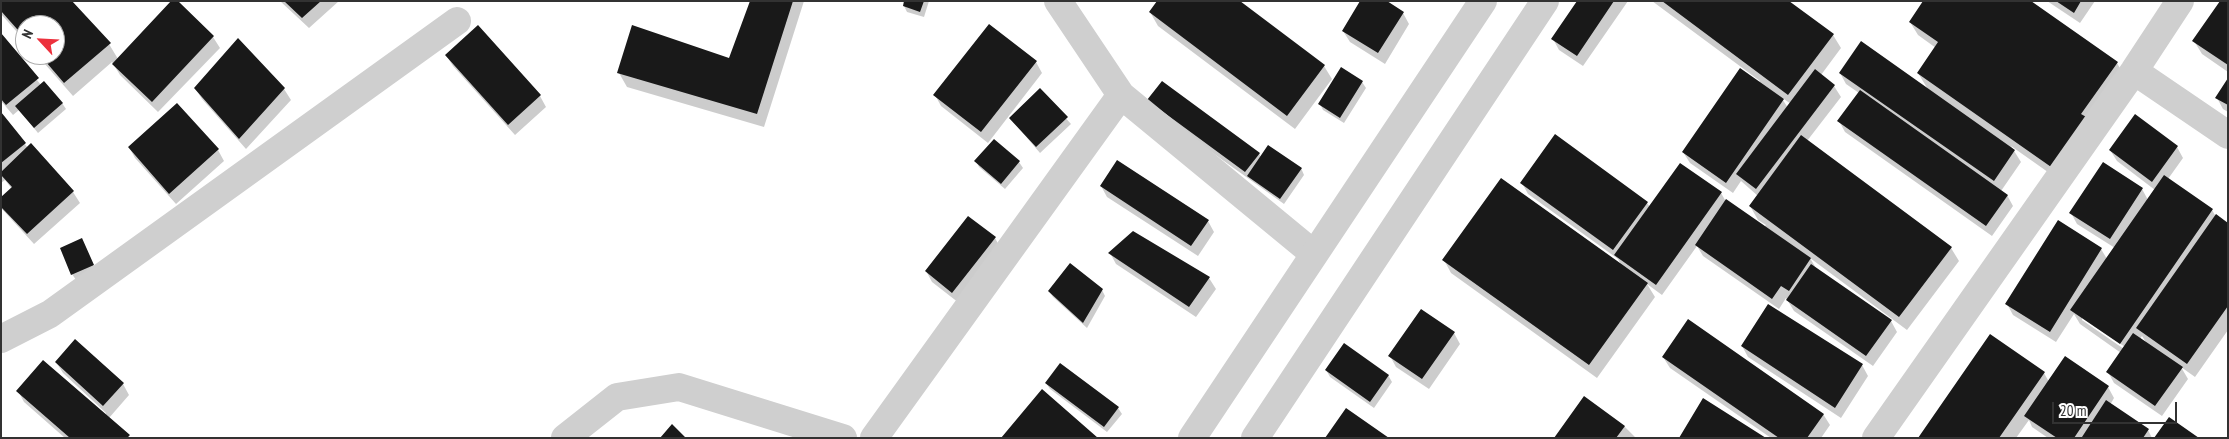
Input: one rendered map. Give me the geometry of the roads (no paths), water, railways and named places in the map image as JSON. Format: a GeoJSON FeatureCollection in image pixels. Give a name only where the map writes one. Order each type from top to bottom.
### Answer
{"type":"FeatureCollection","features":[{"type":"Feature","properties":{"kind":"street"},"geometry":{"type":"LineString","coordinates":[[1058,1],[1121,95],[1314,254]]}},
{"type":"Feature","properties":{"kind":"street"},"geometry":{"type":"LineString","coordinates":[[1192,438],[1483,1]]}},
{"type":"Feature","properties":{"kind":"street"},"geometry":{"type":"LineString","coordinates":[[1255,438],[1546,1]]}},
{"type":"Feature","properties":{"kind":"street"},"geometry":{"type":"LineString","coordinates":[[1876,438],[2134,71],[2180,1]]}},
{"type":"Feature","properties":{"kind":"street"},"geometry":{"type":"LineString","coordinates":[[1,339],[50,314],[457,20]]}},
{"type":"Feature","properties":{"kind":"street"},"geometry":{"type":"LineString","coordinates":[[2134,71],[2228,135]]}},
{"type":"Feature","properties":{"kind":"street"},"geometry":{"type":"LineString","coordinates":[[874,438],[1121,95]]}},
{"type":"Feature","properties":{"kind":"street"},"geometry":{"type":"LineString","coordinates":[[565,438],[617,397],[679,387],[843,438]]}}]}
